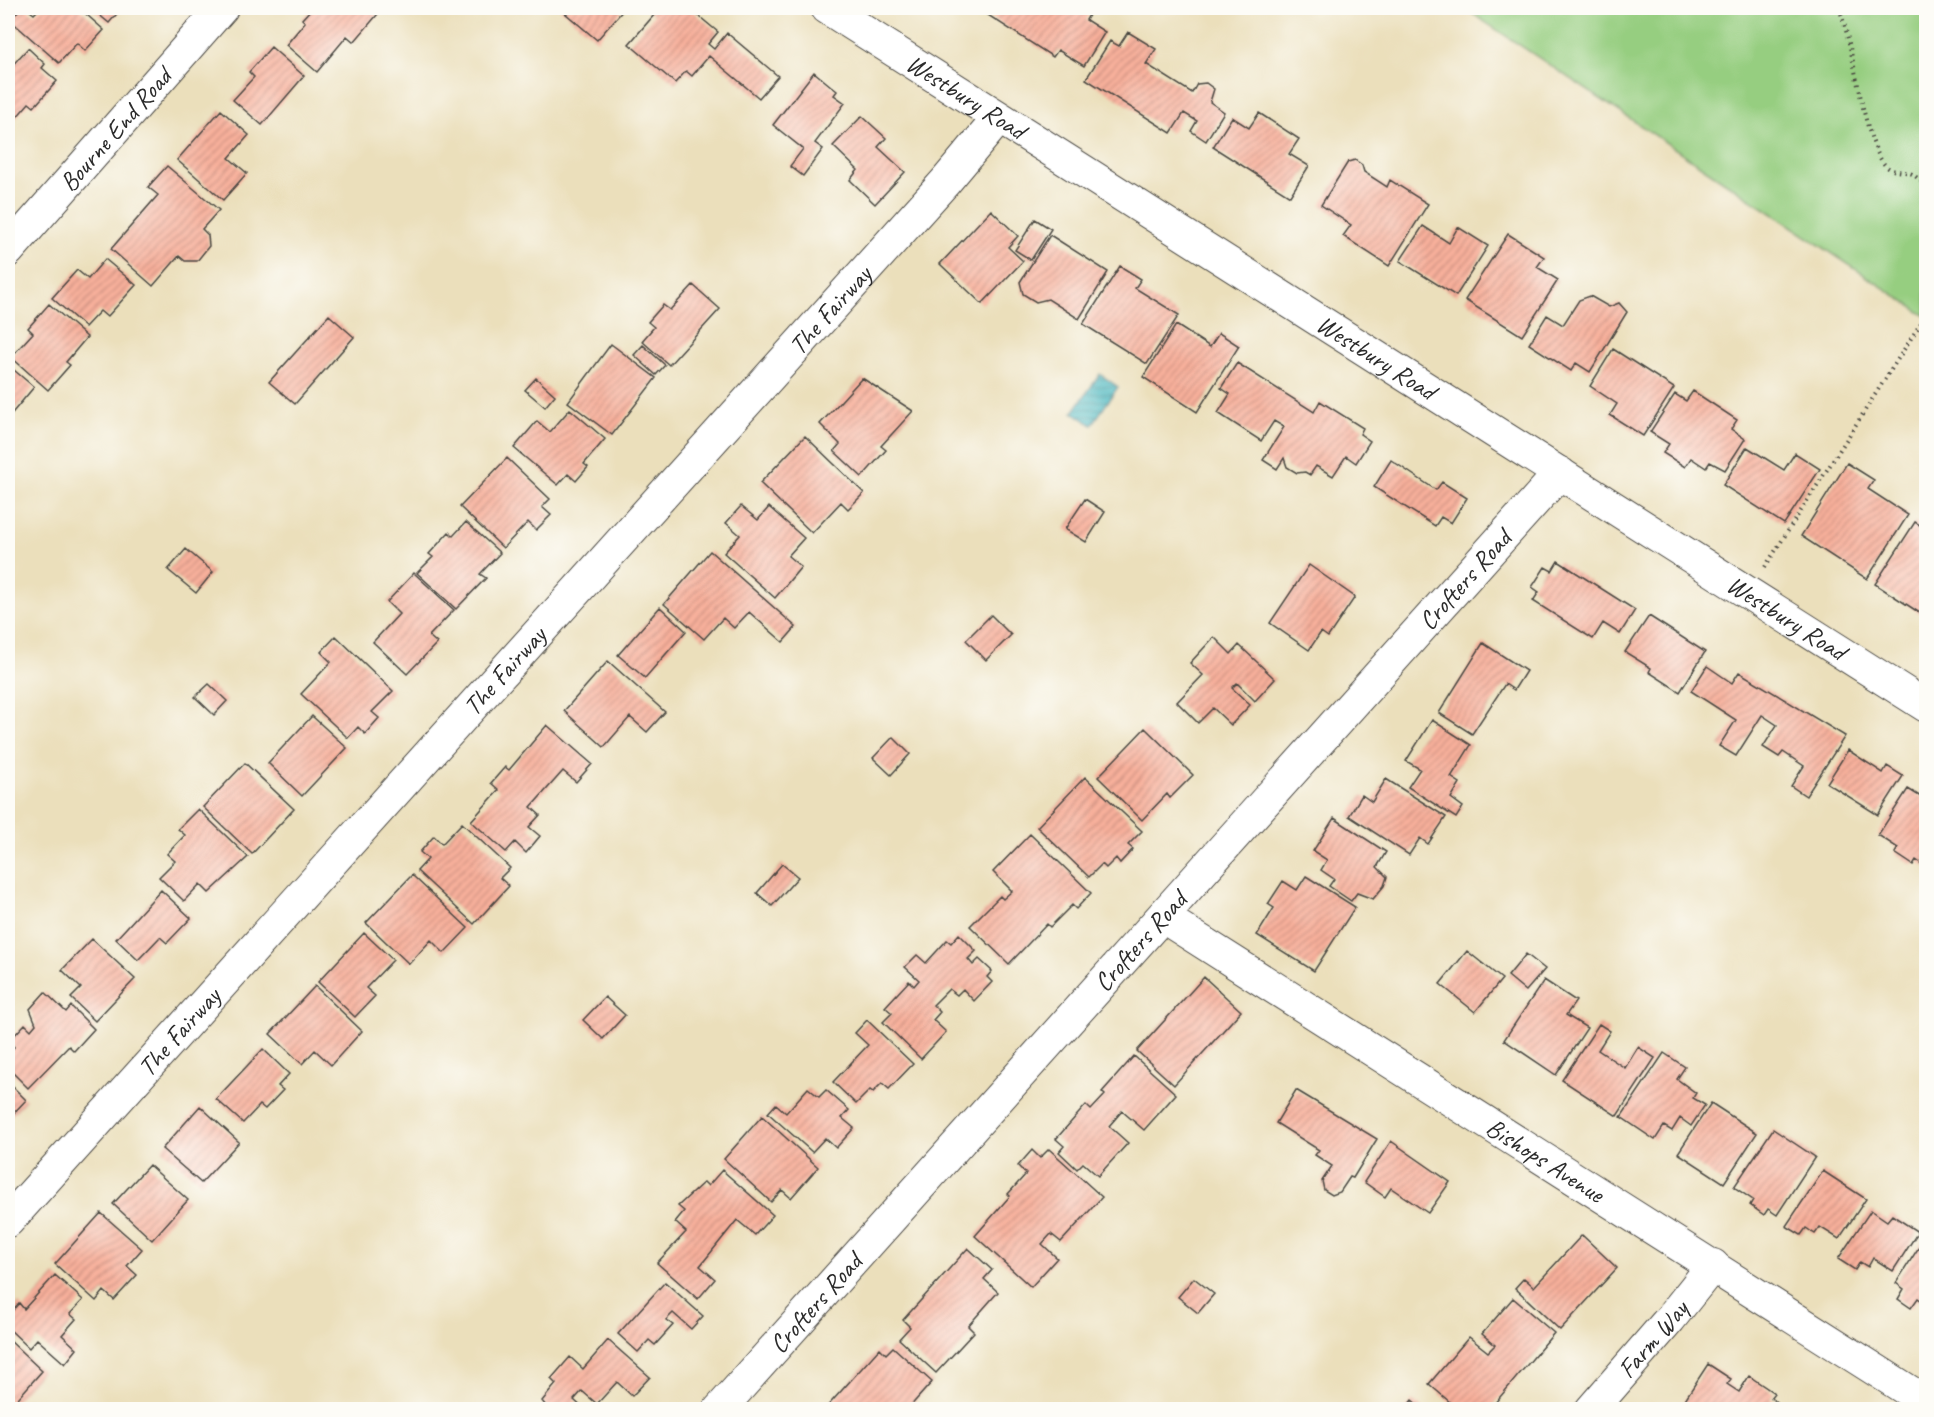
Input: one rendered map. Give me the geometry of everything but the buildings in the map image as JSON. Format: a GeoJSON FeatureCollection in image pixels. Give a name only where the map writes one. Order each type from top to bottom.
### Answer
{"type":"FeatureCollection","features":[{"type":"Feature","properties":{"kind":"street","name":"Bourne End Road"},"geometry":{"type":"LineString","coordinates":[[8,251],[222,8]]}},
{"type":"Feature","properties":{"kind":"street","name":"Westbury Road"},"geometry":{"type":"LineString","coordinates":[[827,8],[998,119],[1926,706]]}},
{"type":"Feature","properties":{"kind":"street","name":"The Fairway"},"geometry":{"type":"LineString","coordinates":[[8,1221],[946,181],[998,119]]}},
{"type":"Feature","properties":{"kind":"street","name":"Crofters Road"},"geometry":{"type":"LineString","coordinates":[[719,1410],[1560,473]]}},
{"type":"Feature","properties":{"kind":"street","name":"Bishops Avenue"},"geometry":{"type":"LineString","coordinates":[[1163,917],[1926,1402]]}},
{"type":"Feature","properties":{"kind":"street","name":"Farm Way"},"geometry":{"type":"LineString","coordinates":[[1591,1410],[1713,1265]]}},
{"type":"Feature","properties":{"kind":"path"},"geometry":{"type":"LineString","coordinates":[[1839,8],[1847,27],[1872,144],[1884,165],[1891,170],[1911,174],[1926,186]]}},
{"type":"Feature","properties":{"kind":"path"},"geometry":{"type":"LineString","coordinates":[[1748,592],[1926,315]]}},
{"type":"Feature","properties":{"kind":"green space"},"geometry":{"type":"Polygon","coordinates":[[[1464,8],[1926,8],[1926,316],[1464,8]]]}},
{"type":"Feature","properties":{"kind":"water"},"geometry":{"type":"Polygon","coordinates":[[[1100,374],[1118,387],[1092,425],[1073,412],[1100,374]]]}}]}
